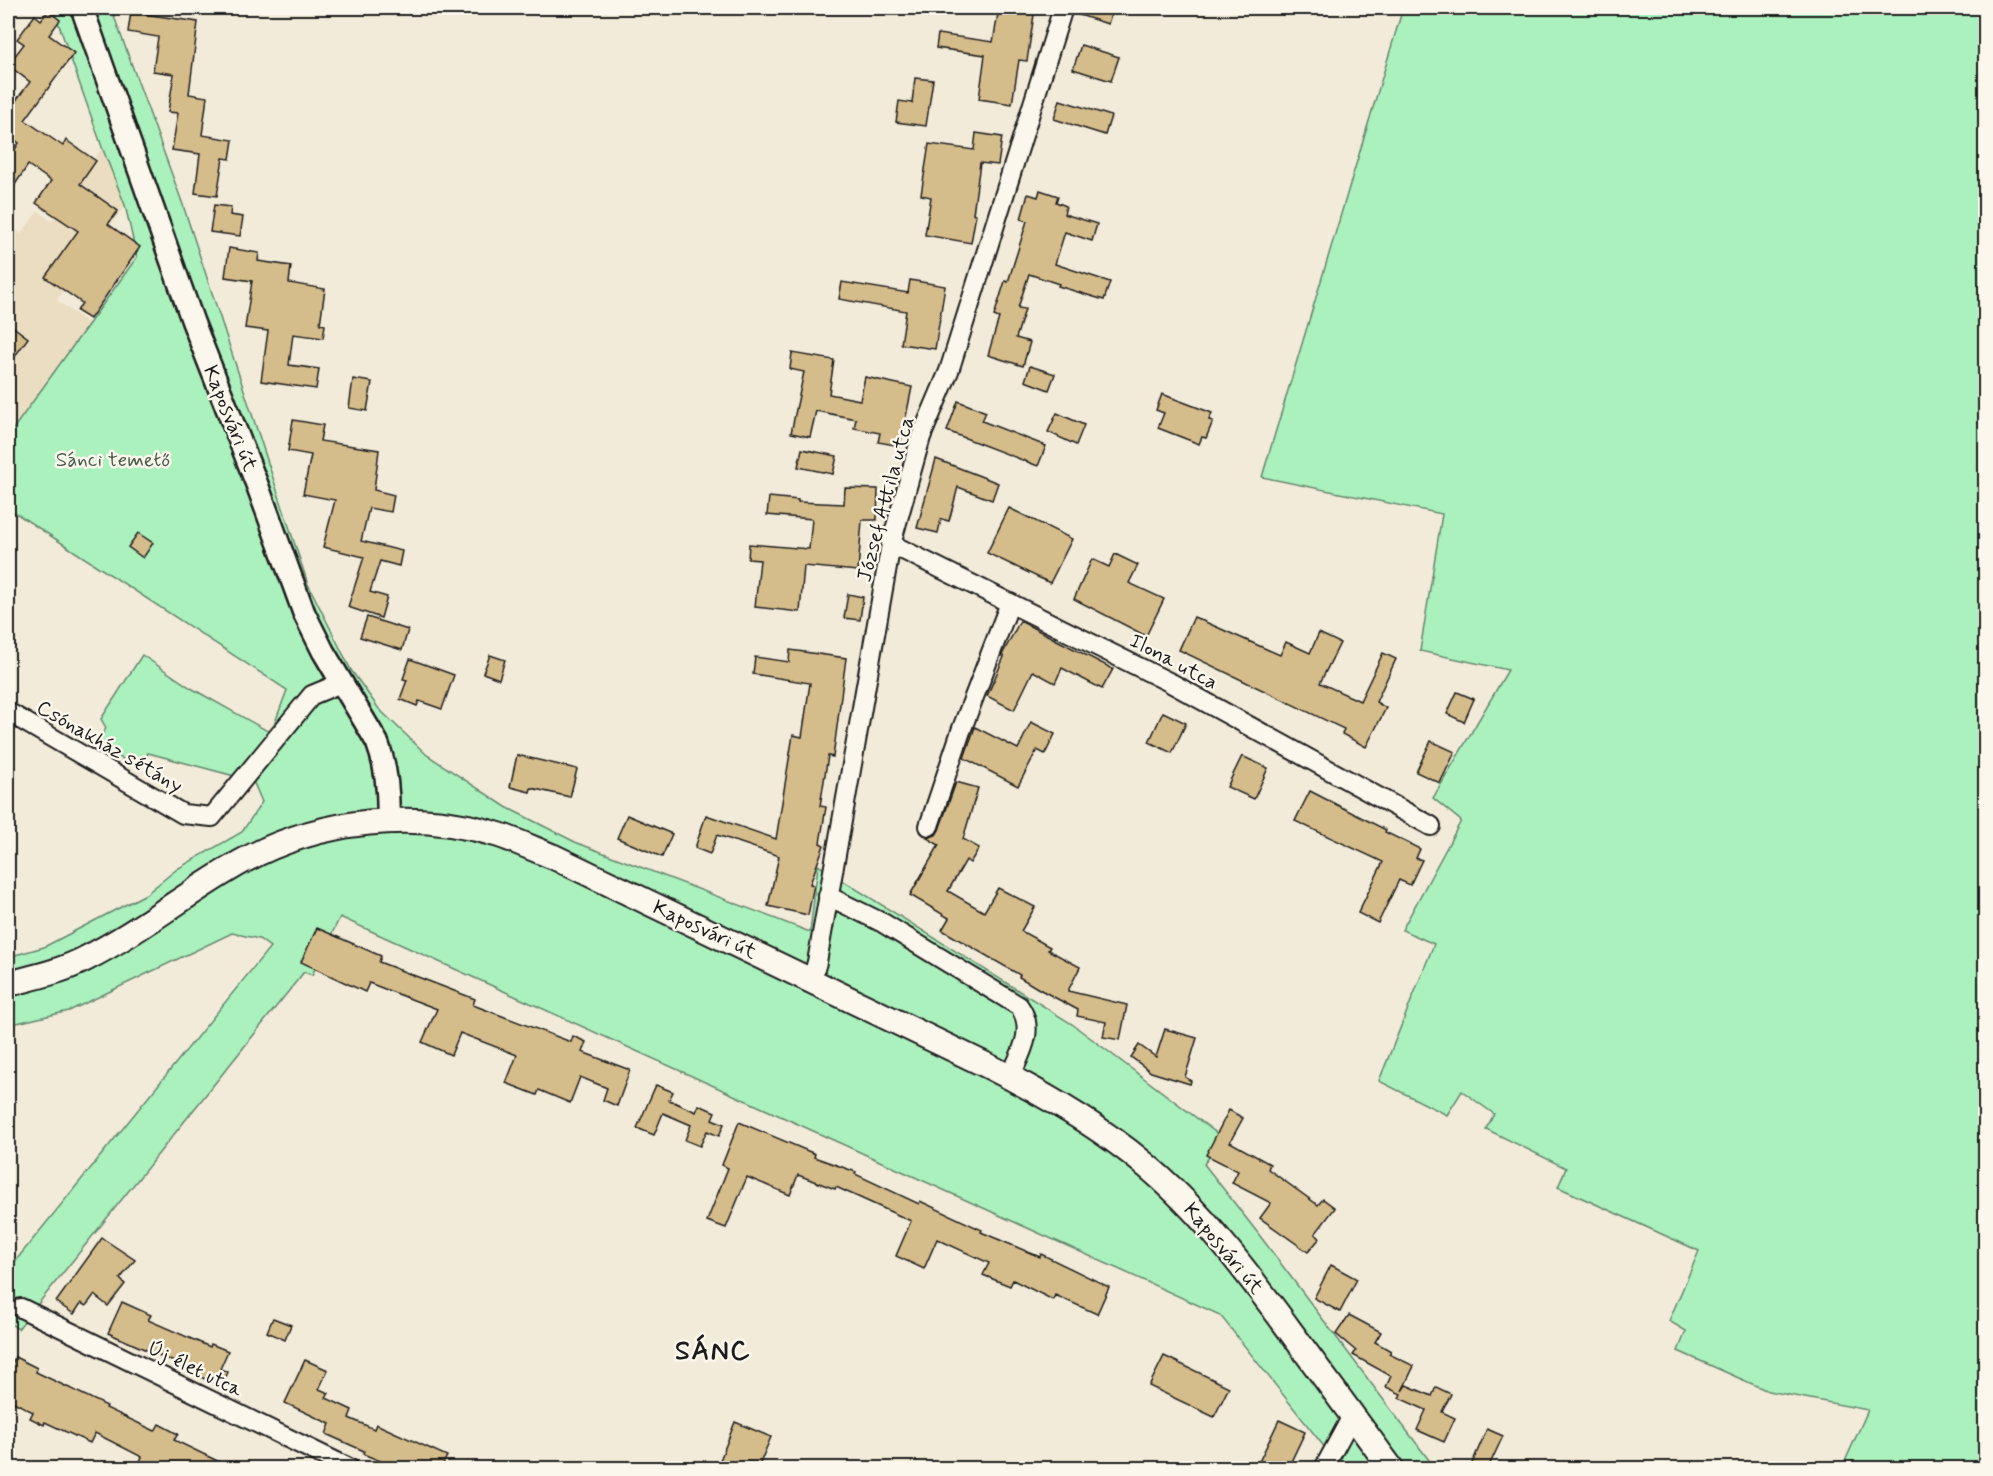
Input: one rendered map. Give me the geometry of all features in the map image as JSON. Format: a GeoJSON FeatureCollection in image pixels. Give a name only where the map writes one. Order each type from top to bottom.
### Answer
{"type":"FeatureCollection","features":[{"type":"Feature","properties":{"kind":"main road","name":"Kaposvári út"},"geometry":{"type":"LineString","coordinates":[[8,984],[51,974],[84,960],[131,933],[243,861],[277,845],[312,833],[388,821],[458,826],[499,835],[554,857],[812,980],[1010,1077],[1058,1103],[1092,1125],[1142,1162],[1186,1202],[1252,1279],[1391,1468]]}},
{"type":"Feature","properties":{"kind":"street","name":"Kaposvári út"},"geometry":{"type":"LineString","coordinates":[[82,8],[193,322],[258,487],[304,613],[342,683],[370,728],[381,753],[388,795],[388,821]]}},
{"type":"Feature","properties":{"kind":"street","name":"József Attila utca"},"geometry":{"type":"LineString","coordinates":[[812,980],[891,544],[921,437],[949,371],[1063,8]]}},
{"type":"Feature","properties":{"kind":"street","name":"Ilona utca"},"geometry":{"type":"LineString","coordinates":[[891,544],[1171,683],[1431,826]]}},
{"type":"Feature","properties":{"kind":"street"},"geometry":{"type":"LineString","coordinates":[[929,826],[961,731],[1010,603]]}},
{"type":"Feature","properties":{"kind":"street","name":"Csónakház sétány"},"geometry":{"type":"LineString","coordinates":[[8,712],[183,814],[212,817],[312,695],[342,683]]}},
{"type":"Feature","properties":{"kind":"street"},"geometry":{"type":"LineString","coordinates":[[828,896],[884,923],[1019,1006],[1028,1021],[1027,1033],[1021,1054],[1010,1077]]}},
{"type":"Feature","properties":{"kind":"street","name":"Új élet utca"},"geometry":{"type":"LineString","coordinates":[[21,1308],[349,1468]]}},
{"type":"Feature","properties":{"kind":"street"},"geometry":{"type":"LineString","coordinates":[[1324,1468],[1352,1416]]}},
{"type":"Feature","properties":{"kind":"shaded area"},"geometry":{"type":"Polygon","coordinates":[[[102,147],[125,205],[57,300],[89,324],[8,436],[8,224],[21,234],[38,211],[52,221],[102,147]]]}},
{"type":"Feature","properties":{"kind":"green space","name":"Sánci temető"},"geometry":{"type":"Polygon","coordinates":[[[53,8],[111,8],[182,202],[308,584],[351,670],[379,709],[427,755],[506,807],[575,842],[810,932],[818,865],[1072,1024],[1223,1138],[1204,1164],[1435,1468],[1341,1468],[1220,1315],[340,917],[312,975],[304,972],[18,1329],[8,1322],[8,1270],[270,947],[259,939],[232,933],[69,1011],[8,1025],[8,957],[44,947],[146,894],[177,869],[242,832],[262,802],[253,781],[148,753],[141,768],[96,746],[106,728],[101,719],[142,655],[191,688],[271,733],[287,690],[8,508],[8,436],[137,257],[125,205],[53,8]]]}},
{"type":"Feature","properties":{"kind":"green space"},"geometry":{"type":"Polygon","coordinates":[[[1403,8],[1985,8],[1985,1468],[1842,1468],[1868,1410],[1768,1391],[1678,1351],[1686,1331],[1669,1321],[1699,1251],[1558,1187],[1566,1168],[1486,1129],[1494,1114],[1462,1091],[1447,1115],[1379,1081],[1434,944],[1402,930],[1461,821],[1433,798],[1508,670],[1420,651],[1442,514],[1262,477],[1403,8]]]}},
{"type":"Feature","properties":{"kind":"building"},"geometry":{"type":"Polygon","coordinates":[[[999,8],[1035,8],[1027,61],[1019,60],[1012,104],[979,99],[985,55],[936,48],[938,34],[993,42],[999,8]]]}},
{"type":"Feature","properties":{"kind":"building"},"geometry":{"type":"Polygon","coordinates":[[[1074,8],[1113,8],[1108,24],[1073,13],[1074,8]]]}},
{"type":"Feature","properties":{"kind":"building"},"geometry":{"type":"Polygon","coordinates":[[[48,11],[60,20],[49,35],[74,53],[25,120],[63,146],[66,140],[96,161],[80,184],[118,211],[108,224],[140,247],[90,319],[77,311],[82,303],[45,277],[78,231],[36,203],[51,181],[28,165],[8,195],[8,160],[19,143],[8,135],[8,111],[30,82],[8,65],[24,44],[17,39],[35,15],[41,20],[48,11]]]}},
{"type":"Feature","properties":{"kind":"building"},"geometry":{"type":"Polygon","coordinates":[[[131,12],[198,22],[189,94],[207,97],[202,135],[233,140],[230,159],[223,158],[217,196],[195,193],[200,154],[172,150],[178,113],[168,112],[174,74],[153,71],[158,37],[128,32],[131,12]]]}},
{"type":"Feature","properties":{"kind":"building"},"geometry":{"type":"Polygon","coordinates":[[[1081,45],[1119,57],[1111,81],[1073,69],[1081,45]]]}},
{"type":"Feature","properties":{"kind":"building"},"geometry":{"type":"Polygon","coordinates":[[[915,78],[933,80],[926,126],[896,122],[899,101],[912,103],[915,78]]]}},
{"type":"Feature","properties":{"kind":"building"},"geometry":{"type":"Polygon","coordinates":[[[1060,100],[1111,116],[1105,135],[1054,119],[1060,100]]]}},
{"type":"Feature","properties":{"kind":"building"},"geometry":{"type":"Polygon","coordinates":[[[976,133],[1002,137],[998,165],[980,163],[971,243],[925,235],[931,197],[921,195],[929,144],[974,150],[976,133]]]}},
{"type":"Feature","properties":{"kind":"building"},"geometry":{"type":"Polygon","coordinates":[[[1040,190],[1058,196],[1056,202],[1066,206],[1064,214],[1097,224],[1092,241],[1065,232],[1055,264],[1110,282],[1104,300],[1058,286],[1059,284],[1029,274],[1018,308],[1025,309],[1016,338],[1030,342],[1023,366],[988,355],[999,318],[994,316],[1005,281],[1008,282],[1027,221],[1021,219],[1028,194],[1038,197],[1040,190]]]}},
{"type":"Feature","properties":{"kind":"building"},"geometry":{"type":"Polygon","coordinates":[[[214,205],[231,207],[230,215],[243,217],[240,236],[210,232],[214,205]]]}},
{"type":"Feature","properties":{"kind":"building"},"geometry":{"type":"Polygon","coordinates":[[[229,248],[259,253],[258,261],[291,266],[289,283],[325,289],[320,324],[325,325],[323,338],[293,334],[289,365],[319,369],[316,389],[261,381],[268,331],[245,328],[252,281],[225,277],[229,248]]]}},
{"type":"Feature","properties":{"kind":"building"},"geometry":{"type":"Polygon","coordinates":[[[910,280],[945,286],[935,349],[901,344],[906,311],[839,299],[842,282],[908,293],[910,280]]]}},
{"type":"Feature","properties":{"kind":"building"},"geometry":{"type":"Polygon","coordinates":[[[8,323],[28,338],[8,366],[8,323]]]}},
{"type":"Feature","properties":{"kind":"building"},"geometry":{"type":"Polygon","coordinates":[[[792,353],[834,360],[829,394],[860,400],[865,377],[912,387],[900,446],[878,442],[880,433],[854,428],[856,419],[816,411],[810,437],[791,433],[804,372],[790,369],[792,353]]]}},
{"type":"Feature","properties":{"kind":"building"},"geometry":{"type":"Polygon","coordinates":[[[1030,366],[1055,374],[1049,390],[1025,381],[1030,366]]]}},
{"type":"Feature","properties":{"kind":"building"},"geometry":{"type":"Polygon","coordinates":[[[353,379],[372,382],[367,411],[349,408],[353,379]]]}},
{"type":"Feature","properties":{"kind":"building"},"geometry":{"type":"Polygon","coordinates":[[[1162,394],[1212,413],[1209,420],[1213,421],[1206,438],[1202,437],[1199,444],[1158,428],[1164,413],[1156,410],[1162,394]]]}},
{"type":"Feature","properties":{"kind":"building"},"geometry":{"type":"Polygon","coordinates":[[[958,401],[986,412],[982,421],[1046,446],[1038,466],[947,431],[958,401]]]}},
{"type":"Feature","properties":{"kind":"building"},"geometry":{"type":"Polygon","coordinates":[[[1057,413],[1084,425],[1076,445],[1048,432],[1057,413]]]}},
{"type":"Feature","properties":{"kind":"building"},"geometry":{"type":"Polygon","coordinates":[[[293,420],[323,425],[320,441],[379,450],[374,490],[394,495],[391,512],[369,508],[361,541],[402,551],[399,566],[380,561],[370,592],[387,597],[381,618],[348,607],[364,557],[323,547],[335,500],[303,494],[311,455],[288,451],[293,420]]]}},
{"type":"Feature","properties":{"kind":"building"},"geometry":{"type":"Polygon","coordinates":[[[802,449],[837,456],[833,474],[798,467],[802,449]]]}},
{"type":"Feature","properties":{"kind":"building"},"geometry":{"type":"Polygon","coordinates":[[[936,459],[998,483],[992,500],[958,487],[949,521],[941,519],[938,533],[917,528],[936,459]]]}},
{"type":"Feature","properties":{"kind":"building"},"geometry":{"type":"Polygon","coordinates":[[[845,488],[878,489],[877,520],[862,520],[858,571],[804,566],[800,612],[755,607],[760,560],[748,559],[749,544],[809,549],[812,519],[767,515],[769,497],[798,500],[798,502],[844,504],[845,488]]]}},
{"type":"Feature","properties":{"kind":"building"},"geometry":{"type":"Polygon","coordinates":[[[1009,508],[1072,539],[1050,583],[987,553],[1009,508]]]}},
{"type":"Feature","properties":{"kind":"building"},"geometry":{"type":"Polygon","coordinates":[[[138,533],[153,543],[143,558],[128,547],[138,533]]]}},
{"type":"Feature","properties":{"kind":"building"},"geometry":{"type":"Polygon","coordinates":[[[1115,554],[1138,565],[1129,583],[1164,599],[1146,636],[1074,599],[1092,559],[1109,567],[1115,554]]]}},
{"type":"Feature","properties":{"kind":"building"},"geometry":{"type":"Polygon","coordinates":[[[848,594],[863,597],[860,620],[844,618],[848,594]]]}},
{"type":"Feature","properties":{"kind":"building"},"geometry":{"type":"Polygon","coordinates":[[[367,617],[408,630],[402,650],[360,637],[367,617]]]}},
{"type":"Feature","properties":{"kind":"building"},"geometry":{"type":"Polygon","coordinates":[[[1194,617],[1280,655],[1286,642],[1310,653],[1319,633],[1340,643],[1320,683],[1360,701],[1383,653],[1396,659],[1376,702],[1386,708],[1366,747],[1342,734],[1344,729],[1179,650],[1194,617]]]}},
{"type":"Feature","properties":{"kind":"building"},"geometry":{"type":"Polygon","coordinates":[[[1020,621],[1113,669],[1102,689],[1062,668],[1055,683],[1033,671],[1014,710],[987,696],[1004,657],[1002,655],[1020,621]]]}},
{"type":"Feature","properties":{"kind":"building"},"geometry":{"type":"Polygon","coordinates":[[[790,650],[846,658],[833,757],[828,756],[820,806],[826,807],[820,843],[824,845],[810,884],[814,885],[808,915],[768,906],[779,856],[717,835],[710,854],[695,848],[706,815],[776,839],[793,735],[802,737],[810,683],[753,674],[755,657],[789,662],[790,650]]]}},
{"type":"Feature","properties":{"kind":"building"},"geometry":{"type":"Polygon","coordinates":[[[490,655],[505,660],[499,679],[483,673],[490,655]]]}},
{"type":"Feature","properties":{"kind":"building"},"geometry":{"type":"Polygon","coordinates":[[[410,659],[454,675],[442,709],[419,701],[417,706],[400,699],[407,680],[403,679],[410,659]]]}},
{"type":"Feature","properties":{"kind":"building"},"geometry":{"type":"Polygon","coordinates":[[[1457,692],[1474,699],[1464,722],[1447,714],[1457,692]]]}},
{"type":"Feature","properties":{"kind":"building"},"geometry":{"type":"Polygon","coordinates":[[[1163,712],[1186,723],[1172,753],[1149,742],[1163,712]]]}},
{"type":"Feature","properties":{"kind":"building"},"geometry":{"type":"Polygon","coordinates":[[[1031,722],[1055,734],[1045,754],[1037,750],[1018,786],[964,758],[975,727],[1018,749],[1031,722]]]}},
{"type":"Feature","properties":{"kind":"building"},"geometry":{"type":"Polygon","coordinates":[[[1431,741],[1455,752],[1440,783],[1416,772],[1431,741]]]}},
{"type":"Feature","properties":{"kind":"building"},"geometry":{"type":"Polygon","coordinates":[[[517,755],[577,769],[570,797],[531,788],[530,792],[510,787],[517,755]]]}},
{"type":"Feature","properties":{"kind":"building"},"geometry":{"type":"Polygon","coordinates":[[[1242,756],[1268,768],[1254,799],[1227,787],[1242,756]]]}},
{"type":"Feature","properties":{"kind":"building"},"geometry":{"type":"Polygon","coordinates":[[[956,782],[978,788],[963,839],[979,848],[970,863],[966,860],[948,891],[984,912],[998,888],[1035,907],[1021,931],[1050,947],[1048,950],[1080,967],[1068,991],[1127,1005],[1120,1040],[1103,1037],[1106,1022],[1077,1016],[1078,1010],[942,930],[949,918],[910,895],[939,845],[927,838],[936,835],[939,830],[956,782]]]}},
{"type":"Feature","properties":{"kind":"building"},"geometry":{"type":"Polygon","coordinates":[[[1310,791],[1420,849],[1416,858],[1422,860],[1410,885],[1399,880],[1378,923],[1358,913],[1383,862],[1295,821],[1310,791]]]}},
{"type":"Feature","properties":{"kind":"building"},"geometry":{"type":"Polygon","coordinates":[[[627,815],[672,834],[662,857],[617,838],[627,815]]]}},
{"type":"Feature","properties":{"kind":"building"},"geometry":{"type":"Polygon","coordinates":[[[317,928],[381,956],[379,962],[475,999],[473,1005],[571,1042],[573,1036],[586,1042],[582,1052],[630,1070],[617,1106],[603,1100],[607,1088],[580,1077],[570,1103],[539,1090],[537,1095],[506,1083],[517,1055],[460,1033],[451,1055],[422,1042],[437,1009],[369,983],[365,992],[301,962],[317,928]]]}},
{"type":"Feature","properties":{"kind":"building"},"geometry":{"type":"Polygon","coordinates":[[[1165,1029],[1197,1038],[1185,1077],[1191,1081],[1190,1084],[1151,1072],[1131,1057],[1139,1045],[1156,1057],[1165,1029]]]}},
{"type":"Feature","properties":{"kind":"building"},"geometry":{"type":"Polygon","coordinates":[[[656,1085],[673,1092],[669,1100],[696,1112],[699,1105],[715,1112],[712,1119],[724,1124],[719,1136],[707,1131],[700,1146],[685,1140],[691,1125],[663,1113],[654,1135],[637,1128],[656,1085]]]}},
{"type":"Feature","properties":{"kind":"building"},"geometry":{"type":"Polygon","coordinates":[[[1229,1110],[1243,1118],[1230,1142],[1270,1164],[1268,1169],[1318,1205],[1323,1199],[1335,1208],[1315,1234],[1320,1238],[1308,1252],[1260,1218],[1271,1203],[1232,1183],[1238,1171],[1206,1155],[1229,1110]]]}},
{"type":"Feature","properties":{"kind":"building"},"geometry":{"type":"Polygon","coordinates":[[[739,1122],[815,1154],[814,1157],[856,1172],[855,1174],[919,1204],[920,1201],[982,1230],[981,1232],[1040,1257],[1041,1254],[1109,1287],[1097,1314],[1055,1295],[1053,1300],[1013,1280],[1010,1286],[983,1275],[989,1263],[937,1239],[924,1269],[896,1256],[911,1221],[836,1187],[835,1189],[798,1175],[790,1195],[747,1177],[726,1228],[707,1221],[728,1168],[722,1165],[739,1122]]]}},
{"type":"Feature","properties":{"kind":"building"},"geometry":{"type":"Polygon","coordinates":[[[102,1238],[135,1260],[120,1279],[125,1284],[108,1306],[94,1295],[86,1306],[81,1303],[74,1314],[56,1302],[102,1238]]]}},
{"type":"Feature","properties":{"kind":"building"},"geometry":{"type":"Polygon","coordinates":[[[1331,1265],[1357,1279],[1340,1312],[1314,1298],[1331,1265]]]}},
{"type":"Feature","properties":{"kind":"building"},"geometry":{"type":"Polygon","coordinates":[[[122,1302],[151,1315],[148,1320],[210,1347],[211,1344],[228,1351],[220,1369],[228,1372],[222,1386],[198,1376],[199,1373],[108,1333],[122,1302]]]}},
{"type":"Feature","properties":{"kind":"building"},"geometry":{"type":"Polygon","coordinates":[[[1349,1315],[1381,1332],[1375,1342],[1391,1351],[1389,1354],[1414,1366],[1402,1391],[1406,1385],[1432,1396],[1436,1387],[1451,1394],[1442,1412],[1455,1418],[1444,1442],[1417,1430],[1426,1410],[1399,1398],[1401,1394],[1386,1387],[1391,1376],[1353,1355],[1356,1351],[1336,1334],[1349,1315]]]}},
{"type":"Feature","properties":{"kind":"building"},"geometry":{"type":"Polygon","coordinates":[[[273,1318],[291,1325],[285,1340],[267,1332],[273,1318]]]}},
{"type":"Feature","properties":{"kind":"building"},"geometry":{"type":"Polygon","coordinates":[[[1164,1356],[1229,1387],[1214,1417],[1149,1386],[1164,1356]]]}},
{"type":"Feature","properties":{"kind":"building"},"geometry":{"type":"Polygon","coordinates":[[[15,1357],[37,1368],[36,1372],[155,1431],[159,1424],[178,1434],[174,1440],[232,1468],[160,1468],[140,1461],[142,1457],[95,1433],[90,1443],[45,1422],[44,1425],[30,1418],[33,1412],[8,1399],[8,1373],[15,1357]]]}},
{"type":"Feature","properties":{"kind":"building"},"geometry":{"type":"Polygon","coordinates":[[[305,1360],[328,1370],[319,1389],[329,1393],[326,1398],[352,1410],[349,1418],[374,1429],[376,1424],[447,1456],[441,1468],[398,1468],[363,1454],[364,1451],[326,1434],[330,1424],[285,1403],[305,1360]]]}},
{"type":"Feature","properties":{"kind":"building"},"geometry":{"type":"Polygon","coordinates":[[[1279,1420],[1305,1432],[1288,1468],[1256,1468],[1279,1420]]]}},
{"type":"Feature","properties":{"kind":"building"},"geometry":{"type":"Polygon","coordinates":[[[735,1422],[771,1437],[758,1468],[717,1468],[735,1422]]]}},
{"type":"Feature","properties":{"kind":"building"},"geometry":{"type":"Polygon","coordinates":[[[1487,1429],[1503,1436],[1488,1468],[1470,1468],[1487,1429]]]}},
{"type":"Feature","properties":{"kind":"district","name":"SÁNC"},"geometry":{"type":"Point","coordinates":[713,1350]}}]}
